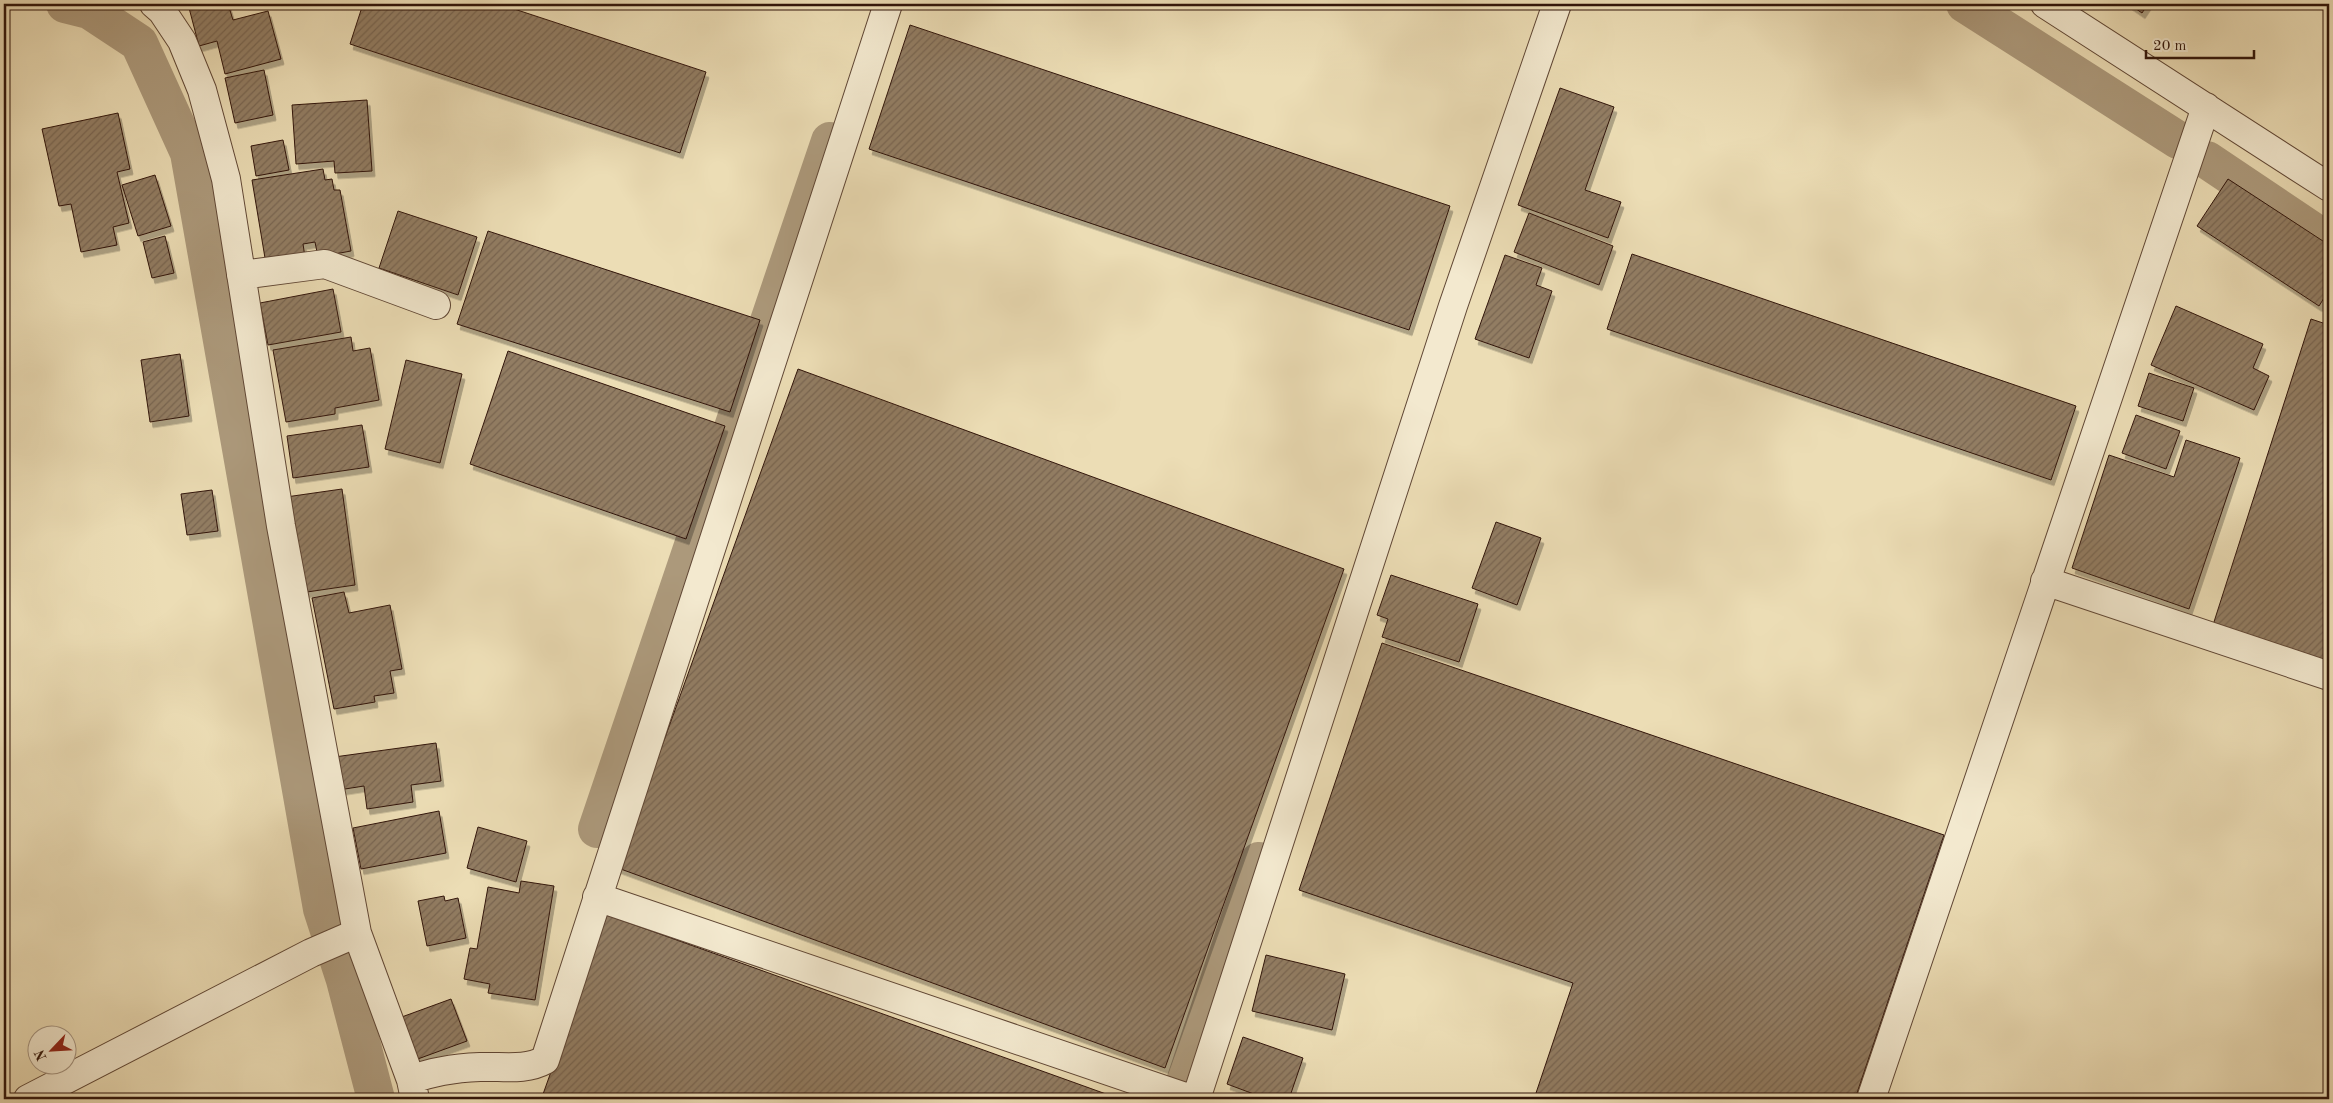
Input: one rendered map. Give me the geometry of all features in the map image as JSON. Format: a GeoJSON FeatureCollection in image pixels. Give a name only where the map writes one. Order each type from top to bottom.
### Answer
{"type":"FeatureCollection","features":[{"type":"Feature","properties":{"kind":"street"},"geometry":{"type":"LineString","coordinates":[[154,4],[162,10],[182,41],[202,90],[226,179],[281,526],[353,935],[413,1090],[430,1072],[479,1067],[533,1067],[545,1060],[888,4]]}},
{"type":"Feature","properties":{"kind":"street"},"geometry":{"type":"LineString","coordinates":[[1196,1099],[1453,306],[1557,4]]}},
{"type":"Feature","properties":{"kind":"street"},"geometry":{"type":"LineString","coordinates":[[2045,4],[2329,187]]}},
{"type":"Feature","properties":{"kind":"street"},"geometry":{"type":"LineString","coordinates":[[1871,1099],[2206,107]]}},
{"type":"Feature","properties":{"kind":"street"},"geometry":{"type":"LineString","coordinates":[[241,275],[325,264],[436,305]]}},
{"type":"Feature","properties":{"kind":"street"},"geometry":{"type":"LineString","coordinates":[[2045,581],[2329,676]]}},
{"type":"Feature","properties":{"kind":"street"},"geometry":{"type":"LineString","coordinates":[[597,897],[1191,1099]]}},
{"type":"Feature","properties":{"kind":"street"},"geometry":{"type":"LineString","coordinates":[[28,1099],[311,954],[353,935]]}},
{"type":"Feature","properties":{"kind":"building"},"geometry":{"type":"Polygon","coordinates":[[[188,4],[228,4],[233,20],[268,11],[281,59],[225,74],[217,41],[199,46],[188,4]]]}},
{"type":"Feature","properties":{"kind":"building"},"geometry":{"type":"Polygon","coordinates":[[[363,4],[499,4],[706,72],[680,153],[350,44],[363,4]]]}},
{"type":"Feature","properties":{"kind":"building"},"geometry":{"type":"Polygon","coordinates":[[[2129,4],[2148,4],[2142,13],[2129,4]]]}},
{"type":"Feature","properties":{"kind":"building"},"geometry":{"type":"Polygon","coordinates":[[[910,25],[1450,206],[1409,330],[869,149],[910,25]]]}},
{"type":"Feature","properties":{"kind":"building"},"geometry":{"type":"Polygon","coordinates":[[[264,70],[273,115],[235,123],[225,78],[264,70]]]}},
{"type":"Feature","properties":{"kind":"building"},"geometry":{"type":"Polygon","coordinates":[[[1560,88],[1614,107],[1585,190],[1621,202],[1608,238],[1518,205],[1560,88]]]}},
{"type":"Feature","properties":{"kind":"building"},"geometry":{"type":"Polygon","coordinates":[[[367,100],[372,171],[335,173],[334,161],[296,164],[292,105],[367,100]]]}},
{"type":"Feature","properties":{"kind":"building"},"geometry":{"type":"Polygon","coordinates":[[[118,113],[130,169],[117,172],[129,223],[113,227],[117,245],[81,252],[71,204],[59,206],[42,129],[118,113]]]}},
{"type":"Feature","properties":{"kind":"building"},"geometry":{"type":"Polygon","coordinates":[[[283,140],[289,170],[256,176],[251,146],[283,140]]]}},
{"type":"Feature","properties":{"kind":"building"},"geometry":{"type":"Polygon","coordinates":[[[323,169],[325,180],[332,179],[334,190],[340,190],[351,251],[318,257],[315,242],[303,244],[305,257],[266,264],[252,180],[323,169]]]}},
{"type":"Feature","properties":{"kind":"building"},"geometry":{"type":"Polygon","coordinates":[[[155,175],[171,226],[138,236],[122,185],[155,175]]]}},
{"type":"Feature","properties":{"kind":"building"},"geometry":{"type":"Polygon","coordinates":[[[2228,179],[2329,245],[2329,290],[2319,306],[2197,226],[2228,179]]]}},
{"type":"Feature","properties":{"kind":"building"},"geometry":{"type":"Polygon","coordinates":[[[398,211],[477,237],[458,295],[379,268],[398,211]]]}},
{"type":"Feature","properties":{"kind":"building"},"geometry":{"type":"Polygon","coordinates":[[[1529,213],[1613,246],[1599,285],[1514,252],[1529,213]]]}},
{"type":"Feature","properties":{"kind":"building"},"geometry":{"type":"Polygon","coordinates":[[[488,231],[760,320],[730,412],[457,324],[488,231]]]}},
{"type":"Feature","properties":{"kind":"building"},"geometry":{"type":"Polygon","coordinates":[[[165,236],[174,273],[152,278],[143,242],[165,236]]]}},
{"type":"Feature","properties":{"kind":"building"},"geometry":{"type":"Polygon","coordinates":[[[1632,254],[2076,406],[2051,480],[1607,329],[1632,254]]]}},
{"type":"Feature","properties":{"kind":"building"},"geometry":{"type":"Polygon","coordinates":[[[1505,255],[1542,268],[1536,285],[1552,291],[1529,358],[1475,339],[1505,255]]]}},
{"type":"Feature","properties":{"kind":"building"},"geometry":{"type":"Polygon","coordinates":[[[333,289],[341,332],[268,345],[260,303],[333,289]]]}},
{"type":"Feature","properties":{"kind":"building"},"geometry":{"type":"Polygon","coordinates":[[[2176,306],[2263,344],[2253,368],[2269,376],[2254,410],[2151,365],[2176,306]]]}},
{"type":"Feature","properties":{"kind":"building"},"geometry":{"type":"Polygon","coordinates":[[[2311,319],[2329,325],[2329,663],[2213,625],[2311,319]]]}},
{"type":"Feature","properties":{"kind":"building"},"geometry":{"type":"Polygon","coordinates":[[[351,337],[353,351],[370,348],[379,400],[335,408],[335,414],[286,422],[273,350],[351,337]]]}},
{"type":"Feature","properties":{"kind":"building"},"geometry":{"type":"Polygon","coordinates":[[[508,351],[725,426],[686,539],[470,464],[508,351]]]}},
{"type":"Feature","properties":{"kind":"building"},"geometry":{"type":"Polygon","coordinates":[[[180,354],[189,416],[150,422],[141,360],[180,354]]]}},
{"type":"Feature","properties":{"kind":"building"},"geometry":{"type":"Polygon","coordinates":[[[406,360],[462,374],[440,463],[385,449],[406,360]]]}},
{"type":"Feature","properties":{"kind":"building"},"geometry":{"type":"Polygon","coordinates":[[[798,369],[1344,569],[1165,1068],[618,868],[798,369]]]}},
{"type":"Feature","properties":{"kind":"building"},"geometry":{"type":"Polygon","coordinates":[[[2149,373],[2194,388],[2183,421],[2138,406],[2149,373]]]}},
{"type":"Feature","properties":{"kind":"building"},"geometry":{"type":"Polygon","coordinates":[[[2136,415],[2180,431],[2166,469],[2122,453],[2136,415]]]}},
{"type":"Feature","properties":{"kind":"building"},"geometry":{"type":"Polygon","coordinates":[[[362,425],[369,467],[293,478],[287,436],[362,425]]]}},
{"type":"Feature","properties":{"kind":"building"},"geometry":{"type":"Polygon","coordinates":[[[2186,440],[2240,458],[2189,609],[2072,568],[2109,455],[2174,477],[2186,440]]]}},
{"type":"Feature","properties":{"kind":"building"},"geometry":{"type":"Polygon","coordinates":[[[342,489],[355,585],[300,593],[286,497],[342,489]]]}},
{"type":"Feature","properties":{"kind":"building"},"geometry":{"type":"Polygon","coordinates":[[[212,490],[218,531],[187,535],[181,494],[212,490]]]}},
{"type":"Feature","properties":{"kind":"building"},"geometry":{"type":"Polygon","coordinates":[[[1496,522],[1541,538],[1517,605],[1472,588],[1496,522]]]}},
{"type":"Feature","properties":{"kind":"building"},"geometry":{"type":"Polygon","coordinates":[[[1391,575],[1478,604],[1459,662],[1382,637],[1388,619],[1377,615],[1391,575]]]}},
{"type":"Feature","properties":{"kind":"building"},"geometry":{"type":"Polygon","coordinates":[[[344,592],[349,613],[390,605],[402,669],[390,671],[394,693],[374,696],[375,702],[334,709],[312,598],[344,592]]]}},
{"type":"Feature","properties":{"kind":"building"},"geometry":{"type":"Polygon","coordinates":[[[1382,643],[1944,835],[1855,1099],[1534,1099],[1573,983],[1299,890],[1382,643]]]}},
{"type":"Feature","properties":{"kind":"building"},"geometry":{"type":"Polygon","coordinates":[[[436,743],[441,781],[411,785],[413,802],[367,809],[364,786],[332,791],[327,758],[436,743]]]}},
{"type":"Feature","properties":{"kind":"building"},"geometry":{"type":"Polygon","coordinates":[[[439,811],[446,853],[361,869],[353,828],[439,811]]]}},
{"type":"Feature","properties":{"kind":"building"},"geometry":{"type":"Polygon","coordinates":[[[478,827],[527,841],[516,882],[467,868],[478,827]]]}},
{"type":"Feature","properties":{"kind":"building"},"geometry":{"type":"Polygon","coordinates":[[[521,881],[554,886],[535,1000],[488,993],[490,984],[464,979],[470,948],[477,949],[488,887],[519,893],[521,881]]]}},
{"type":"Feature","properties":{"kind":"building"},"geometry":{"type":"Polygon","coordinates":[[[444,896],[445,901],[458,898],[466,938],[427,946],[418,901],[444,896]]]}},
{"type":"Feature","properties":{"kind":"building"},"geometry":{"type":"Polygon","coordinates":[[[607,915],[1120,1099],[549,1099],[542,1097],[607,915]]]}},
{"type":"Feature","properties":{"kind":"building"},"geometry":{"type":"Polygon","coordinates":[[[1266,955],[1345,974],[1332,1030],[1252,1011],[1266,955]]]}},
{"type":"Feature","properties":{"kind":"building"},"geometry":{"type":"Polygon","coordinates":[[[451,999],[467,1041],[415,1060],[399,1018],[451,999]]]}},
{"type":"Feature","properties":{"kind":"building"},"geometry":{"type":"Polygon","coordinates":[[[1243,1037],[1303,1058],[1289,1099],[1258,1099],[1259,1096],[1227,1084],[1243,1037]]]}},
{"type":"Feature","properties":{"kind":"waterway"},"geometry":{"type":"LineString","coordinates":[[65,4],[89,10],[139,43],[189,153],[322,909],[345,980],[376,1099]]}},
{"type":"Feature","properties":{"kind":"waterway"},"geometry":{"type":"LineString","coordinates":[[1965,4],[2178,140]]}},
{"type":"Feature","properties":{"kind":"waterway"},"geometry":{"type":"LineString","coordinates":[[597,829],[830,141]]}},
{"type":"Feature","properties":{"kind":"waterway"},"geometry":{"type":"LineString","coordinates":[[2207,160],[2329,242]]}},
{"type":"Feature","properties":{"kind":"waterway"},"geometry":{"type":"LineString","coordinates":[[1183,1088],[1259,861]]}}]}
